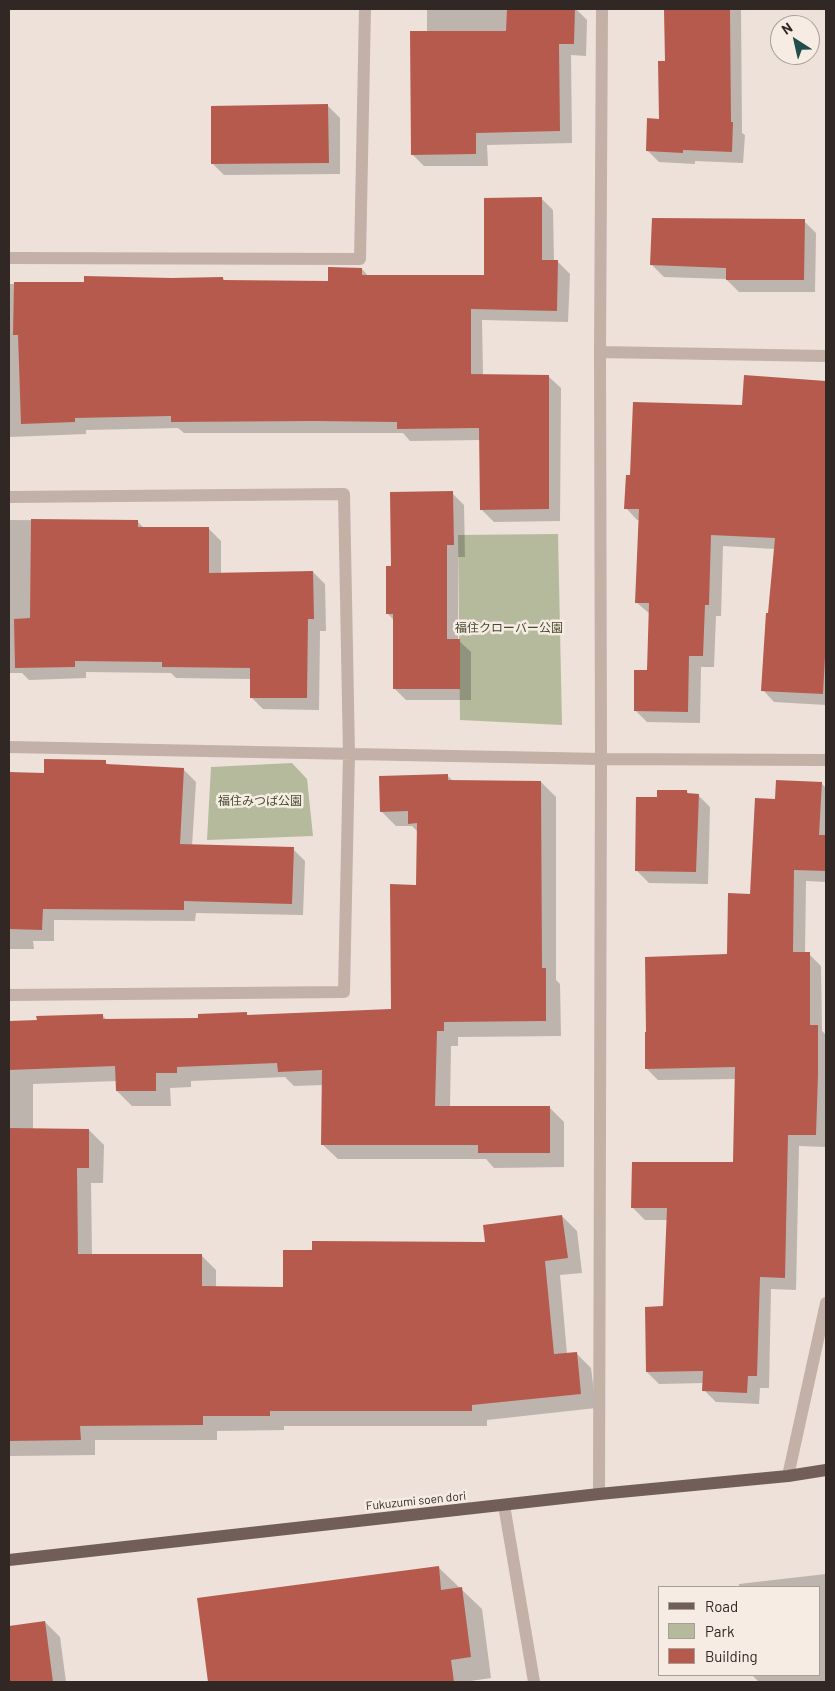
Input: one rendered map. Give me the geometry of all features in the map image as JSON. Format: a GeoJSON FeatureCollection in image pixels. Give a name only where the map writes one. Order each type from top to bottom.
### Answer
{"type":"FeatureCollection","features":[{"type":"Feature","properties":{"kind":"main road","name":"Fukuzumi soen dori"},"geometry":{"type":"LineString","coordinates":[[9,1560],[599,1494],[788,1476],[826,1470]]}},
{"type":"Feature","properties":{"kind":"street"},"geometry":{"type":"LineString","coordinates":[[9,258],[360,259],[365,9]]}},
{"type":"Feature","properties":{"kind":"street"},"geometry":{"type":"LineString","coordinates":[[599,1494],[602,759],[600,352],[602,9]]}},
{"type":"Feature","properties":{"kind":"street"},"geometry":{"type":"LineString","coordinates":[[600,352],[826,356]]}},
{"type":"Feature","properties":{"kind":"street"},"geometry":{"type":"LineString","coordinates":[[9,497],[344,494],[349,754],[344,992],[9,995]]}},
{"type":"Feature","properties":{"kind":"street"},"geometry":{"type":"LineString","coordinates":[[9,747],[602,759],[826,760]]}},
{"type":"Feature","properties":{"kind":"street"},"geometry":{"type":"LineString","coordinates":[[788,1476],[826,1303]]}},
{"type":"Feature","properties":{"kind":"street"},"geometry":{"type":"LineString","coordinates":[[504,1505],[534,1682]]}},
{"type":"Feature","properties":{"kind":"green space","name":"福住クローバー公園"},"geometry":{"type":"Polygon","coordinates":[[[558,534],[562,725],[460,720],[458,535],[558,534]]]}},
{"type":"Feature","properties":{"kind":"green space","name":"福住みつば公園"},"geometry":{"type":"Polygon","coordinates":[[[292,763],[307,779],[313,836],[207,840],[211,767],[292,763]]]}},
{"type":"Feature","properties":{"kind":"building"},"geometry":{"type":"Polygon","coordinates":[[[507,9],[575,9],[574,44],[559,44],[560,131],[476,133],[476,154],[411,155],[410,31],[506,31],[507,9]]]}},
{"type":"Feature","properties":{"kind":"building"},"geometry":{"type":"Polygon","coordinates":[[[730,9],[732,152],[683,150],[683,153],[646,151],[647,118],[659,119],[658,61],[665,61],[664,10],[730,9]]]}},
{"type":"Feature","properties":{"kind":"building"},"geometry":{"type":"Polygon","coordinates":[[[328,104],[329,163],[211,164],[211,106],[328,104]]]}},
{"type":"Feature","properties":{"kind":"building"},"geometry":{"type":"Polygon","coordinates":[[[542,197],[542,260],[558,260],[557,311],[471,309],[471,374],[549,375],[549,509],[480,510],[479,428],[397,429],[397,422],[171,422],[171,416],[75,418],[75,422],[21,424],[18,335],[13,335],[14,282],[84,282],[84,276],[223,277],[223,280],[328,281],[328,267],[362,268],[362,275],[484,275],[484,198],[542,197]]]}},
{"type":"Feature","properties":{"kind":"building"},"geometry":{"type":"Polygon","coordinates":[[[652,218],[805,219],[804,280],[726,280],[726,268],[650,265],[652,218]]]}},
{"type":"Feature","properties":{"kind":"building"},"geometry":{"type":"Polygon","coordinates":[[[744,375],[826,381],[826,638],[823,694],[761,691],[766,613],[768,613],[775,538],[711,535],[709,605],[705,605],[703,656],[689,656],[688,712],[634,711],[634,670],[647,670],[649,603],[635,603],[639,509],[624,509],[626,475],[630,475],[633,402],[742,405],[744,375]]]}},
{"type":"Feature","properties":{"kind":"building"},"geometry":{"type":"Polygon","coordinates":[[[453,491],[454,545],[447,545],[447,639],[460,639],[460,689],[393,689],[393,614],[386,614],[386,566],[391,566],[390,492],[453,491]]]}},
{"type":"Feature","properties":{"kind":"building"},"geometry":{"type":"Polygon","coordinates":[[[31,519],[138,520],[138,527],[209,527],[209,573],[313,571],[314,619],[308,619],[307,698],[250,698],[250,668],[162,667],[162,662],[75,661],[75,667],[15,668],[14,619],[30,618],[31,519]]]}},
{"type":"Feature","properties":{"kind":"building"},"geometry":{"type":"Polygon","coordinates":[[[44,759],[106,760],[106,764],[184,768],[180,844],[294,847],[292,904],[184,901],[184,910],[43,909],[42,930],[9,929],[9,772],[44,773],[44,759]]]}},
{"type":"Feature","properties":{"kind":"building"},"geometry":{"type":"Polygon","coordinates":[[[448,774],[448,780],[541,781],[542,968],[546,968],[546,1021],[444,1022],[444,1031],[437,1031],[435,1106],[550,1106],[550,1153],[478,1153],[478,1145],[321,1145],[322,1070],[278,1072],[277,1063],[177,1067],[177,1073],[156,1073],[156,1091],[116,1091],[115,1066],[9,1070],[9,1021],[37,1020],[36,1016],[103,1014],[103,1019],[198,1018],[198,1014],[247,1012],[247,1015],[391,1009],[390,884],[416,885],[417,823],[408,824],[408,811],[380,812],[379,776],[448,774]]]}},
{"type":"Feature","properties":{"kind":"building"},"geometry":{"type":"Polygon","coordinates":[[[776,780],[822,782],[819,835],[826,835],[826,871],[794,870],[793,952],[810,952],[810,1025],[818,1025],[816,1135],[788,1135],[785,1278],[760,1277],[757,1376],[748,1376],[747,1393],[702,1391],[703,1371],[646,1372],[645,1307],[663,1306],[667,1208],[631,1208],[632,1162],[733,1162],[735,1067],[645,1069],[645,957],[727,954],[728,893],[750,894],[755,798],[775,799],[776,780]]]}},
{"type":"Feature","properties":{"kind":"building"},"geometry":{"type":"Polygon","coordinates":[[[657,790],[687,790],[687,793],[699,794],[696,872],[635,871],[636,797],[657,797],[657,790]]]}},
{"type":"Feature","properties":{"kind":"building"},"geometry":{"type":"Polygon","coordinates":[[[9,1128],[89,1129],[89,1168],[77,1168],[78,1254],[202,1254],[202,1286],[283,1287],[283,1250],[312,1250],[312,1241],[485,1242],[483,1225],[562,1215],[568,1258],[545,1261],[554,1354],[577,1352],[581,1394],[472,1405],[472,1411],[270,1411],[270,1416],[203,1416],[203,1425],[80,1426],[81,1440],[9,1441],[9,1128]]]}},
{"type":"Feature","properties":{"kind":"building"},"geometry":{"type":"Polygon","coordinates":[[[439,1566],[441,1590],[462,1587],[471,1657],[451,1660],[454,1682],[208,1682],[197,1598],[439,1566]]]}},
{"type":"Feature","properties":{"kind":"building"},"geometry":{"type":"Polygon","coordinates":[[[45,1621],[53,1682],[9,1682],[9,1626],[45,1621]]]}}]}
